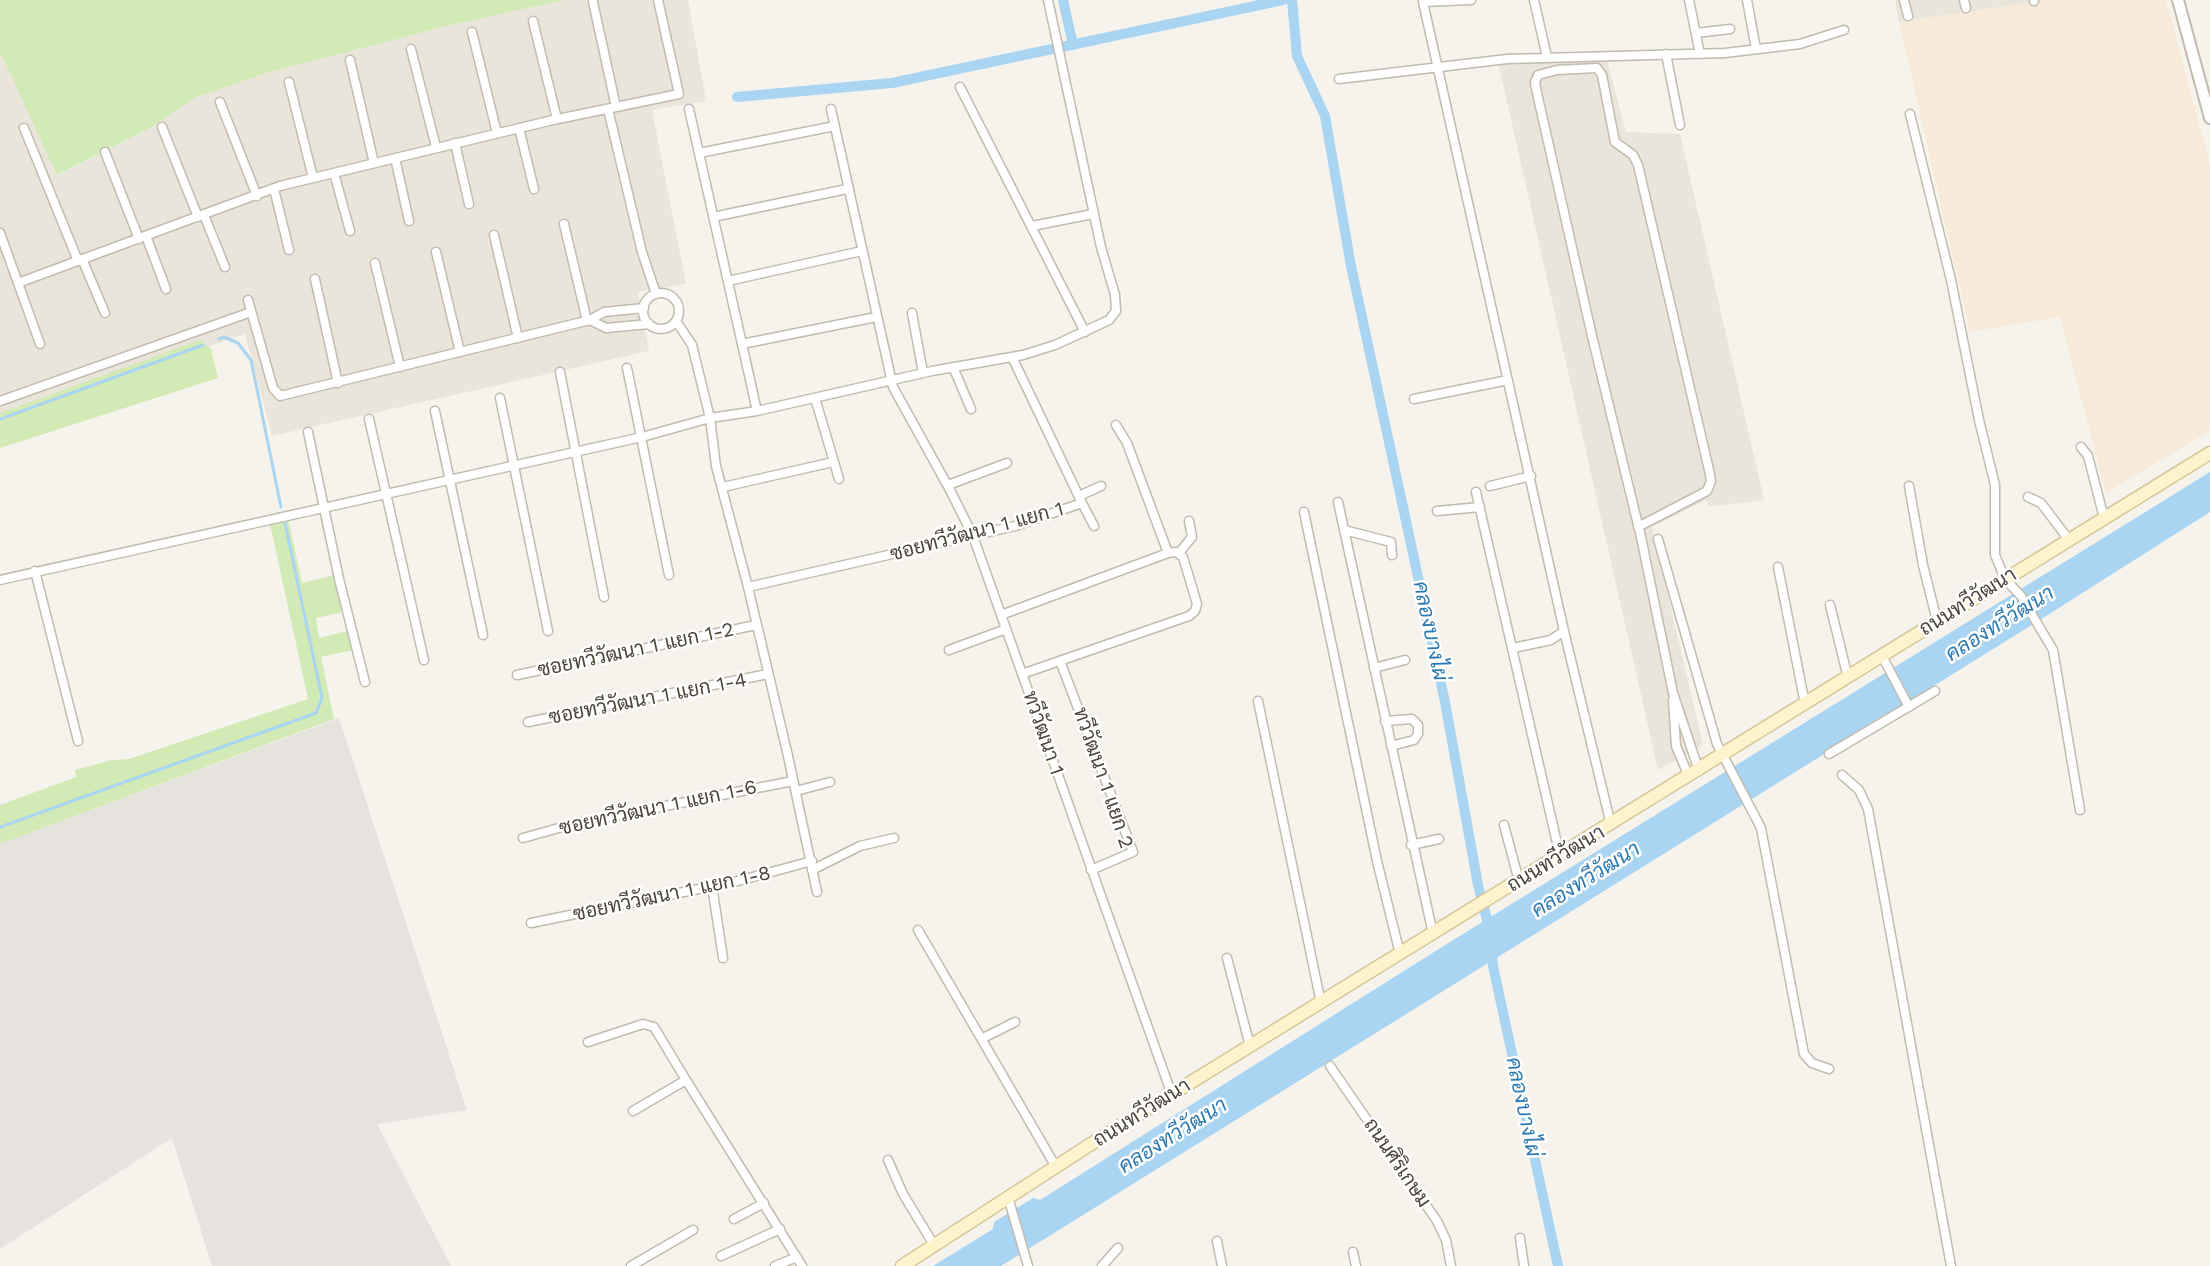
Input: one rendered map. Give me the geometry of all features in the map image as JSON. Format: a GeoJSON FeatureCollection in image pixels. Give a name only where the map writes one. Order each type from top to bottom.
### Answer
{"type":"FeatureCollection","features":[{"type":"Feature","properties":{"kind":"main road","name":"ถนนทวีวัฒนา"},"geometry":{"type":"LineString","coordinates":[[902,1266],[1250,1046],[1805,704],[1848,678],[1885,662],[1937,621],[2210,453]]}},
{"type":"Feature","properties":{"kind":"street"},"geometry":{"type":"LineString","coordinates":[[18,283],[274,189],[436,147],[679,94],[658,0]]}},
{"type":"Feature","properties":{"kind":"street"},"geometry":{"type":"LineString","coordinates":[[0,580],[386,492],[642,437],[710,418],[757,411],[923,373],[1012,357],[1055,345],[1114,316],[1116,306],[1048,0]]}},
{"type":"Feature","properties":{"kind":"street"},"geometry":{"type":"LineString","coordinates":[[1471,0],[1423,1],[1564,631],[1611,825]]}},
{"type":"Feature","properties":{"kind":"street"},"geometry":{"type":"LineString","coordinates":[[1534,0],[1547,57]]}},
{"type":"Feature","properties":{"kind":"street"},"geometry":{"type":"LineString","coordinates":[[1689,0],[1700,54]]}},
{"type":"Feature","properties":{"kind":"street"},"geometry":{"type":"LineString","coordinates":[[1747,0],[1756,49]]}},
{"type":"Feature","properties":{"kind":"street"},"geometry":{"type":"LineString","coordinates":[[1904,0],[1908,15]]}},
{"type":"Feature","properties":{"kind":"street"},"geometry":{"type":"LineString","coordinates":[[2178,0],[2210,116]]}},
{"type":"Feature","properties":{"kind":"street"},"geometry":{"type":"LineString","coordinates":[[593,2],[642,252],[656,294]]}},
{"type":"Feature","properties":{"kind":"street"},"geometry":{"type":"LineString","coordinates":[[533,21],[556,119]]}},
{"type":"Feature","properties":{"kind":"street"},"geometry":{"type":"LineString","coordinates":[[1696,33],[1730,29]]}},
{"type":"Feature","properties":{"kind":"street"},"geometry":{"type":"LineString","coordinates":[[1339,79],[1438,66],[1547,57],[1700,54],[1756,49],[1800,44],[1844,30]]}},
{"type":"Feature","properties":{"kind":"street"},"geometry":{"type":"LineString","coordinates":[[472,32],[497,133]]}},
{"type":"Feature","properties":{"kind":"street"},"geometry":{"type":"LineString","coordinates":[[411,49],[436,147]]}},
{"type":"Feature","properties":{"kind":"street"},"geometry":{"type":"LineString","coordinates":[[1666,54],[1680,125]]}},
{"type":"Feature","properties":{"kind":"street"},"geometry":{"type":"LineString","coordinates":[[350,60],[374,163]]}},
{"type":"Feature","properties":{"kind":"street"},"geometry":{"type":"LineString","coordinates":[[1638,526],[1707,491],[1711,481],[1638,165],[1633,155],[1616,142],[1602,75],[1597,68],[1557,70],[1538,75],[1537,93],[1638,526],[1673,693],[1694,774]]}},
{"type":"Feature","properties":{"kind":"street"},"geometry":{"type":"LineString","coordinates":[[289,82],[313,178]]}},
{"type":"Feature","properties":{"kind":"street"},"geometry":{"type":"LineString","coordinates":[[960,87],[1085,332]]}},
{"type":"Feature","properties":{"kind":"street"},"geometry":{"type":"LineString","coordinates":[[220,102],[257,196]]}},
{"type":"Feature","properties":{"kind":"street"},"geometry":{"type":"LineString","coordinates":[[689,109],[757,411]]}},
{"type":"Feature","properties":{"kind":"street","name":"ทวีวัฒนา 1"},"geometry":{"type":"LineString","coordinates":[[831,109],[886,365],[903,406],[948,485],[973,536],[1172,1095]]}},
{"type":"Feature","properties":{"kind":"street"},"geometry":{"type":"LineString","coordinates":[[1910,114],[1953,291],[1978,420],[1995,485],[1995,555],[2006,579],[2021,596],[2046,634],[2053,650],[2080,810]]}},
{"type":"Feature","properties":{"kind":"street"},"geometry":{"type":"LineString","coordinates":[[699,153],[835,126]]}},
{"type":"Feature","properties":{"kind":"street"},"geometry":{"type":"LineString","coordinates":[[162,127],[225,267]]}},
{"type":"Feature","properties":{"kind":"street"},"geometry":{"type":"LineString","coordinates":[[24,128],[105,313]]}},
{"type":"Feature","properties":{"kind":"street"},"geometry":{"type":"LineString","coordinates":[[519,128],[534,189]]}},
{"type":"Feature","properties":{"kind":"street"},"geometry":{"type":"LineString","coordinates":[[455,143],[469,204]]}},
{"type":"Feature","properties":{"kind":"street"},"geometry":{"type":"LineString","coordinates":[[105,152],[166,289]]}},
{"type":"Feature","properties":{"kind":"street"},"geometry":{"type":"LineString","coordinates":[[395,158],[409,221]]}},
{"type":"Feature","properties":{"kind":"street"},"geometry":{"type":"LineString","coordinates":[[334,173],[350,231]]}},
{"type":"Feature","properties":{"kind":"street"},"geometry":{"type":"LineString","coordinates":[[274,189],[289,250]]}},
{"type":"Feature","properties":{"kind":"street"},"geometry":{"type":"LineString","coordinates":[[713,217],[847,189]]}},
{"type":"Feature","properties":{"kind":"street"},"geometry":{"type":"LineString","coordinates":[[1032,226],[1094,214]]}},
{"type":"Feature","properties":{"kind":"street"},"geometry":{"type":"LineString","coordinates":[[564,224],[588,321]]}},
{"type":"Feature","properties":{"kind":"street"},"geometry":{"type":"LineString","coordinates":[[0,233],[40,344]]}},
{"type":"Feature","properties":{"kind":"street"},"geometry":{"type":"LineString","coordinates":[[494,235],[518,338]]}},
{"type":"Feature","properties":{"kind":"street"},"geometry":{"type":"LineString","coordinates":[[728,281],[862,251]]}},
{"type":"Feature","properties":{"kind":"street"},"geometry":{"type":"LineString","coordinates":[[436,252],[460,352]]}},
{"type":"Feature","properties":{"kind":"street"},"geometry":{"type":"LineString","coordinates":[[375,262],[400,367]]}},
{"type":"Feature","properties":{"kind":"street"},"geometry":{"type":"LineString","coordinates":[[315,279],[338,383]]}},
{"type":"Feature","properties":{"kind":"street"},"geometry":{"type":"LineString","coordinates":[[588,321],[606,328],[650,324],[665,328],[676,321],[679,313],[676,301],[666,294],[656,294],[649,298],[644,308],[644,315],[650,324]]}},
{"type":"Feature","properties":{"kind":"street"},"geometry":{"type":"LineString","coordinates":[[248,300],[273,388],[280,396],[588,321],[604,312],[644,308]]}},
{"type":"Feature","properties":{"kind":"street"},"geometry":{"type":"LineString","coordinates":[[0,401],[251,312]]}},
{"type":"Feature","properties":{"kind":"street"},"geometry":{"type":"LineString","coordinates":[[912,313],[923,373]]}},
{"type":"Feature","properties":{"kind":"street"},"geometry":{"type":"LineString","coordinates":[[742,345],[876,317]]}},
{"type":"Feature","properties":{"kind":"street"},"geometry":{"type":"LineString","coordinates":[[676,321],[692,345],[710,418],[723,487],[796,791],[817,892]]}},
{"type":"Feature","properties":{"kind":"street","name":"ซอยทวีวัฒนา 1 แยก 1"},"geometry":{"type":"LineString","coordinates":[[748,587],[1044,518],[1080,500],[1012,357]]}},
{"type":"Feature","properties":{"kind":"street"},"geometry":{"type":"LineString","coordinates":[[952,367],[971,409]]}},
{"type":"Feature","properties":{"kind":"street"},"geometry":{"type":"LineString","coordinates":[[627,368],[669,574]]}},
{"type":"Feature","properties":{"kind":"street"},"geometry":{"type":"LineString","coordinates":[[560,372],[604,597]]}},
{"type":"Feature","properties":{"kind":"street"},"geometry":{"type":"LineString","coordinates":[[1414,399],[1508,380]]}},
{"type":"Feature","properties":{"kind":"street"},"geometry":{"type":"LineString","coordinates":[[500,398],[548,631]]}},
{"type":"Feature","properties":{"kind":"street"},"geometry":{"type":"LineString","coordinates":[[815,398],[839,479]]}},
{"type":"Feature","properties":{"kind":"street"},"geometry":{"type":"LineString","coordinates":[[435,411],[483,635]]}},
{"type":"Feature","properties":{"kind":"street"},"geometry":{"type":"LineString","coordinates":[[369,419],[424,660]]}},
{"type":"Feature","properties":{"kind":"street"},"geometry":{"type":"LineString","coordinates":[[1116,425],[1127,443],[1168,553]]}},
{"type":"Feature","properties":{"kind":"street"},"geometry":{"type":"LineString","coordinates":[[308,432],[365,682]]}},
{"type":"Feature","properties":{"kind":"street"},"geometry":{"type":"LineString","coordinates":[[2081,447],[2088,456],[2104,518]]}},
{"type":"Feature","properties":{"kind":"street"},"geometry":{"type":"LineString","coordinates":[[723,487],[833,462]]}},
{"type":"Feature","properties":{"kind":"street"},"geometry":{"type":"LineString","coordinates":[[948,485],[1007,463]]}},
{"type":"Feature","properties":{"kind":"street"},"geometry":{"type":"LineString","coordinates":[[1490,486],[1531,476]]}},
{"type":"Feature","properties":{"kind":"street"},"geometry":{"type":"LineString","coordinates":[[1094,526],[1080,500],[1101,486]]}},
{"type":"Feature","properties":{"kind":"street"},"geometry":{"type":"LineString","coordinates":[[1909,486],[1923,565],[1937,621]]}},
{"type":"Feature","properties":{"kind":"street"},"geometry":{"type":"LineString","coordinates":[[1476,492],[1560,856]]}},
{"type":"Feature","properties":{"kind":"street"},"geometry":{"type":"LineString","coordinates":[[2028,498],[2041,503],[2068,540]]}},
{"type":"Feature","properties":{"kind":"street"},"geometry":{"type":"LineString","coordinates":[[1338,502],[1433,934]]}},
{"type":"Feature","properties":{"kind":"street"},"geometry":{"type":"LineString","coordinates":[[1437,511],[1480,507]]}},
{"type":"Feature","properties":{"kind":"street"},"geometry":{"type":"LineString","coordinates":[[1304,512],[1377,861],[1400,954]]}},
{"type":"Feature","properties":{"kind":"street"},"geometry":{"type":"LineString","coordinates":[[1179,553],[1192,537],[1189,521]]}},
{"type":"Feature","properties":{"kind":"street"},"geometry":{"type":"LineString","coordinates":[[1344,530],[1391,542],[1392,555]]}},
{"type":"Feature","properties":{"kind":"street"},"geometry":{"type":"LineString","coordinates":[[1658,539],[1722,756],[1757,818],[1767,855],[1804,1054],[1812,1063],[1828,1069]]}},
{"type":"Feature","properties":{"kind":"street"},"geometry":{"type":"LineString","coordinates":[[1001,615],[1168,553],[1179,553]]}},
{"type":"Feature","properties":{"kind":"street"},"geometry":{"type":"LineString","coordinates":[[1022,674],[1189,616],[1195,611],[1197,604],[1179,553]]}},
{"type":"Feature","properties":{"kind":"street"},"geometry":{"type":"LineString","coordinates":[[1778,567],[1805,704]]}},
{"type":"Feature","properties":{"kind":"street"},"geometry":{"type":"LineString","coordinates":[[35,571],[78,741]]}},
{"type":"Feature","properties":{"kind":"street"},"geometry":{"type":"LineString","coordinates":[[1830,605],[1848,678]]}},
{"type":"Feature","properties":{"kind":"street","name":"ซอยทวีวัฒนา 1 แยก 1-2"},"geometry":{"type":"LineString","coordinates":[[517,675],[756,625]]}},
{"type":"Feature","properties":{"kind":"street"},"geometry":{"type":"LineString","coordinates":[[949,650],[1006,629]]}},
{"type":"Feature","properties":{"kind":"street"},"geometry":{"type":"LineString","coordinates":[[1513,648],[1551,640],[1564,631]]}},
{"type":"Feature","properties":{"kind":"street"},"geometry":{"type":"LineString","coordinates":[[1374,668],[1405,660]]}},
{"type":"Feature","properties":{"kind":"street","name":"ทวีวัฒนา 1 แยก 2"},"geometry":{"type":"LineString","coordinates":[[1060,661],[1133,852],[1091,870]]}},
{"type":"Feature","properties":{"kind":"street"},"geometry":{"type":"LineString","coordinates":[[1885,662],[1908,706]]}},
{"type":"Feature","properties":{"kind":"street","name":"ซอยทวีวัฒนา 1 แยก 1-4"},"geometry":{"type":"LineString","coordinates":[[528,723],[768,674]]}},
{"type":"Feature","properties":{"kind":"street"},"geometry":{"type":"LineString","coordinates":[[1829,754],[1935,691]]}},
{"type":"Feature","properties":{"kind":"street"},"geometry":{"type":"LineString","coordinates":[[1673,693],[1676,746],[1694,774]]}},
{"type":"Feature","properties":{"kind":"street"},"geometry":{"type":"LineString","coordinates":[[1258,701],[1321,1003]]}},
{"type":"Feature","properties":{"kind":"street"},"geometry":{"type":"LineString","coordinates":[[1385,721],[1412,718],[1418,725],[1418,734],[1414,740],[1391,746]]}},
{"type":"Feature","properties":{"kind":"street"},"geometry":{"type":"LineString","coordinates":[[1842,775],[1859,790],[1868,809],[1951,1266]]}},
{"type":"Feature","properties":{"kind":"street","name":"ซอยทวีวัฒนา 1 แยก 1-6"},"geometry":{"type":"LineString","coordinates":[[523,838],[573,824],[793,781]]}},
{"type":"Feature","properties":{"kind":"street"},"geometry":{"type":"LineString","coordinates":[[796,791],[830,782]]}},
{"type":"Feature","properties":{"kind":"street"},"geometry":{"type":"LineString","coordinates":[[1504,825],[1519,881]]}},
{"type":"Feature","properties":{"kind":"street","name":"ซอยทวีวัฒนา 1 แยก 1-8"},"geometry":{"type":"LineString","coordinates":[[531,923],[812,866],[860,846],[894,838]]}},
{"type":"Feature","properties":{"kind":"street"},"geometry":{"type":"LineString","coordinates":[[1412,845],[1439,839]]}},
{"type":"Feature","properties":{"kind":"street"},"geometry":{"type":"LineString","coordinates":[[712,886],[723,958]]}},
{"type":"Feature","properties":{"kind":"street"},"geometry":{"type":"LineString","coordinates":[[918,930],[983,1038],[1056,1167]]}},
{"type":"Feature","properties":{"kind":"street"},"geometry":{"type":"LineString","coordinates":[[1227,958],[1250,1046]]}},
{"type":"Feature","properties":{"kind":"street"},"geometry":{"type":"LineString","coordinates":[[983,1038],[1015,1022]]}},
{"type":"Feature","properties":{"kind":"street"},"geometry":{"type":"LineString","coordinates":[[588,1042],[648,1024],[654,1027],[802,1266]]}},
{"type":"Feature","properties":{"kind":"street","name":"ถนนศิริเกษม"},"geometry":{"type":"LineString","coordinates":[[1330,1066],[1442,1230],[1451,1266]]}},
{"type":"Feature","properties":{"kind":"street"},"geometry":{"type":"LineString","coordinates":[[633,1111],[686,1080]]}},
{"type":"Feature","properties":{"kind":"street"},"geometry":{"type":"LineString","coordinates":[[888,1160],[903,1194],[934,1245]]}},
{"type":"Feature","properties":{"kind":"street"},"geometry":{"type":"LineString","coordinates":[[1008,1197],[1027,1265]]}},
{"type":"Feature","properties":{"kind":"street"},"geometry":{"type":"LineString","coordinates":[[734,1219],[764,1203]]}},
{"type":"Feature","properties":{"kind":"street"},"geometry":{"type":"LineString","coordinates":[[721,1256],[780,1229]]}},
{"type":"Feature","properties":{"kind":"street"},"geometry":{"type":"LineString","coordinates":[[631,1266],[693,1230]]}},
{"type":"Feature","properties":{"kind":"street"},"geometry":{"type":"LineString","coordinates":[[1520,1238],[1524,1266]]}},
{"type":"Feature","properties":{"kind":"street"},"geometry":{"type":"LineString","coordinates":[[1217,1241],[1222,1266]]}},
{"type":"Feature","properties":{"kind":"street"},"geometry":{"type":"LineString","coordinates":[[1102,1266],[1118,1248]]}},
{"type":"Feature","properties":{"kind":"street"},"geometry":{"type":"LineString","coordinates":[[1353,1252],[1356,1266]]}},
{"type":"Feature","properties":{"kind":"street"},"geometry":{"type":"LineString","coordinates":[[775,1266],[796,1257]]}},
{"type":"Feature","properties":{"kind":"shaded area"},"geometry":{"type":"Polygon","coordinates":[[[565,0],[688,0],[706,101],[652,110],[686,284],[638,292],[649,351],[272,436],[245,334],[0,417],[0,52],[58,175],[150,128],[194,98],[266,73],[451,25],[565,0]]]}},
{"type":"Feature","properties":{"kind":"shaded area"},"geometry":{"type":"Polygon","coordinates":[[[1895,0],[2048,0],[1899,22],[1895,0]]]}},
{"type":"Feature","properties":{"kind":"shaded area"},"geometry":{"type":"Polygon","coordinates":[[[2048,0],[2166,0],[2210,165],[2210,431],[2106,493],[2060,317],[1970,332],[1899,22],[2048,0]]]}},
{"type":"Feature","properties":{"kind":"shaded area"},"geometry":{"type":"Polygon","coordinates":[[[1606,57],[1626,132],[1680,134],[1764,500],[1709,507],[1706,500],[1652,527],[1703,745],[1658,770],[1498,62],[1606,57]]]}},
{"type":"Feature","properties":{"kind":"shaded area"},"geometry":{"type":"Polygon","coordinates":[[[339,718],[467,1110],[377,1124],[451,1266],[212,1266],[172,1138],[0,1249],[0,844],[339,718]]]}},
{"type":"Feature","properties":{"kind":"green space"},"geometry":{"type":"Polygon","coordinates":[[[0,0],[565,0],[451,25],[266,73],[194,98],[150,128],[57,175],[0,52],[0,0]]]}},
{"type":"Feature","properties":{"kind":"green space"},"geometry":{"type":"Polygon","coordinates":[[[200,340],[211,349],[218,378],[0,448],[0,413],[200,340]]]}},
{"type":"Feature","properties":{"kind":"green space"},"geometry":{"type":"Polygon","coordinates":[[[288,518],[302,583],[334,575],[343,612],[316,618],[319,638],[348,631],[353,650],[321,657],[334,719],[0,844],[0,805],[76,777],[75,770],[112,760],[129,759],[308,699],[270,524],[288,518]]]}},
{"type":"Feature","properties":{"kind":"water","name":"คลองทวีวัฒนา"},"geometry":{"type":"Polygon","coordinates":[[[2210,472],[2210,512],[1001,1266],[933,1266],[993,1229],[994,1222],[1033,1198],[1040,1200],[1442,947],[2210,472]]]}},
{"type":"Feature","properties":{"kind":"waterway"},"geometry":{"type":"LineString","coordinates":[[1063,0],[1073,45]]}},
{"type":"Feature","properties":{"kind":"waterway"},"geometry":{"type":"LineString","coordinates":[[737,97],[892,83],[1283,0]]}},
{"type":"Feature","properties":{"kind":"waterway","name":"คลองบางไผ่"},"geometry":{"type":"LineString","coordinates":[[1292,0],[1297,56],[1325,116],[1351,266],[1445,702],[1478,885],[1490,931]]}},
{"type":"Feature","properties":{"kind":"waterway"},"geometry":{"type":"LineString","coordinates":[[219,339],[224,337],[238,343],[251,360],[281,507]]}},
{"type":"Feature","properties":{"kind":"waterway"},"geometry":{"type":"LineString","coordinates":[[0,419],[203,345]]}},
{"type":"Feature","properties":{"kind":"waterway"},"geometry":{"type":"LineString","coordinates":[[0,827],[316,713],[322,698],[285,523]]}},
{"type":"Feature","properties":{"kind":"waterway","name":"คลองบางไผ่"},"geometry":{"type":"LineString","coordinates":[[1492,946],[1493,966],[1558,1266]]}}]}
